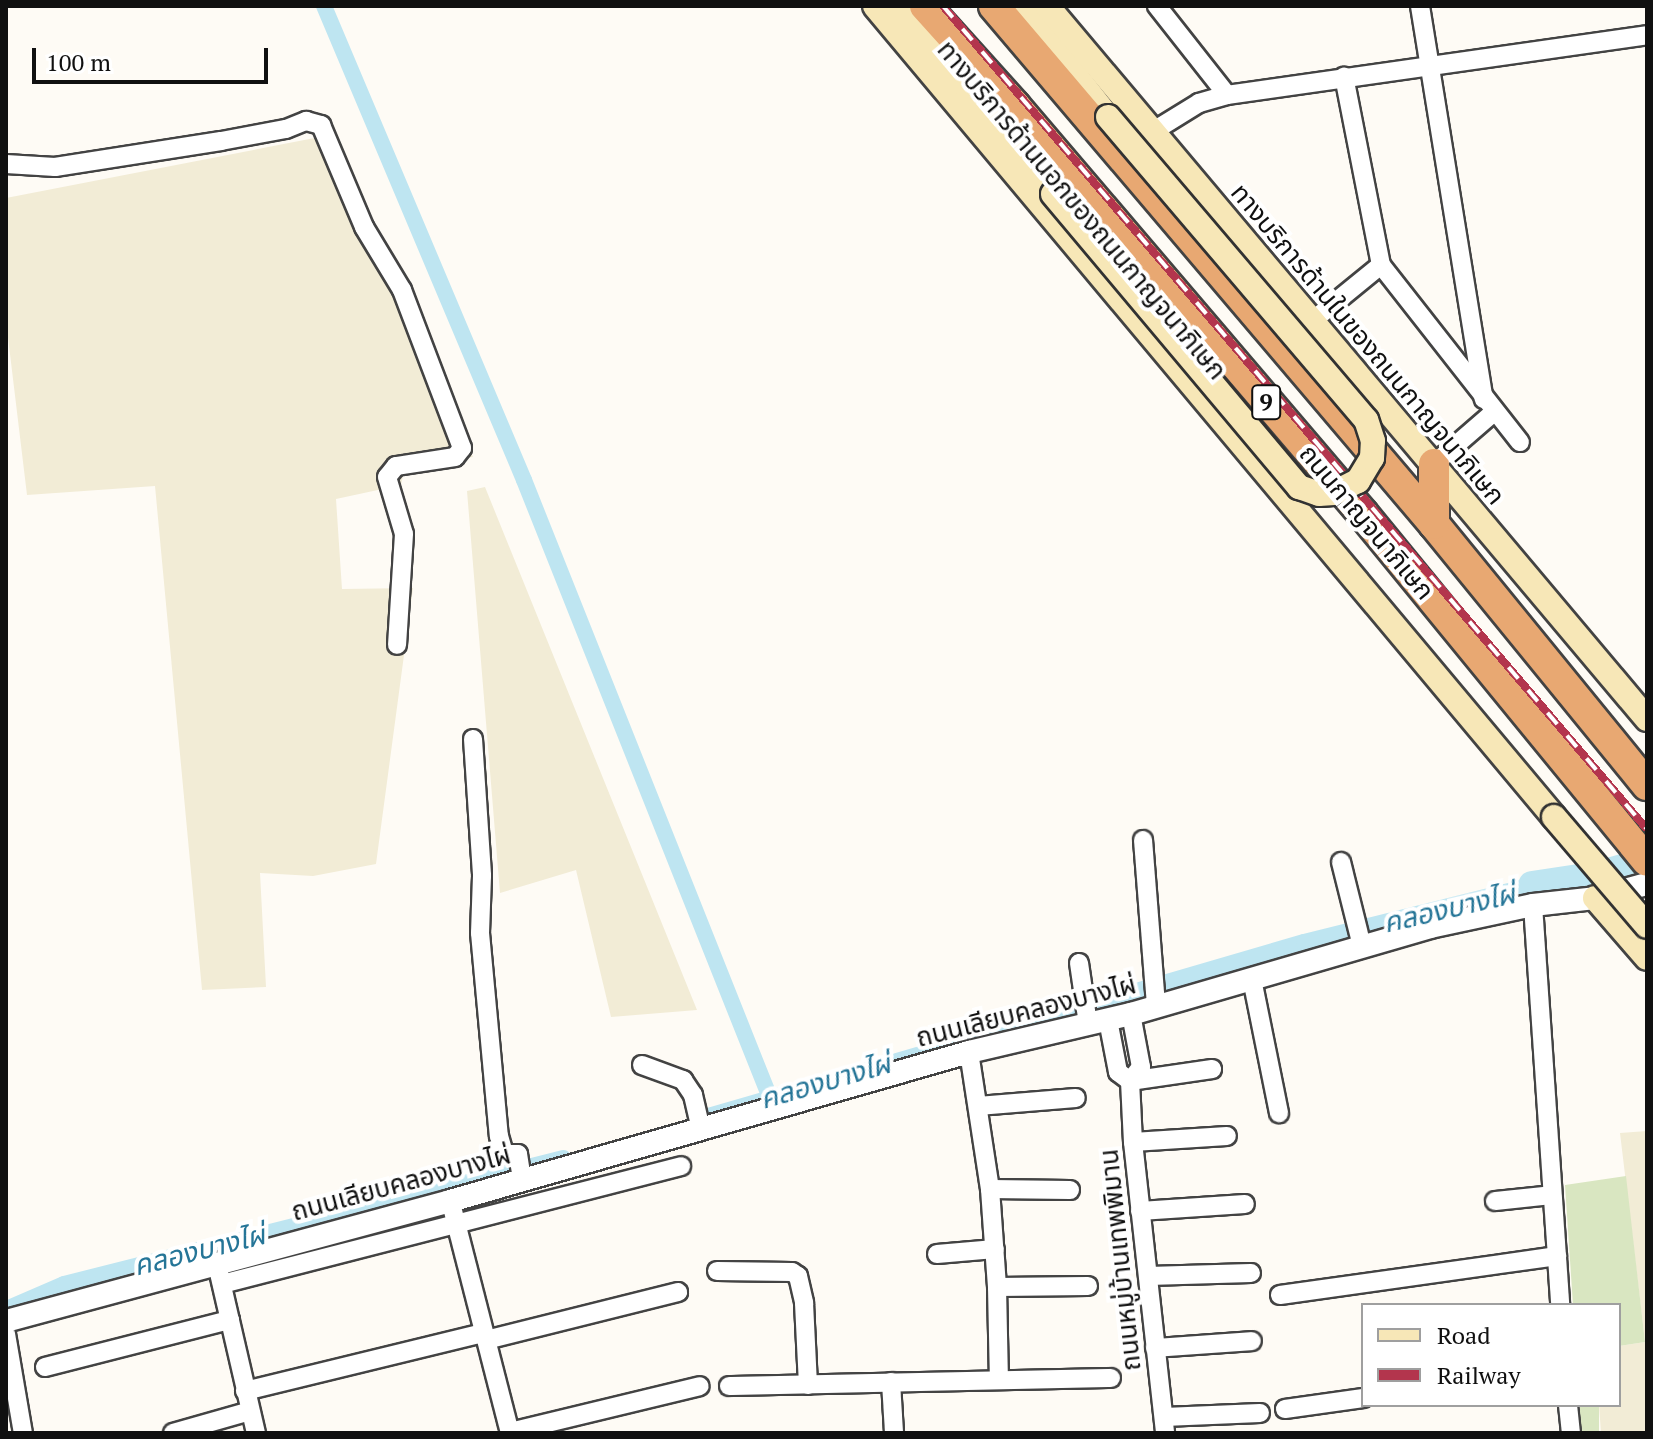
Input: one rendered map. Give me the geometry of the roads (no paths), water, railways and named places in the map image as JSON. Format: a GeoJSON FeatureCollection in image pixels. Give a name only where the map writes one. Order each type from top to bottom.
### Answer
{"type":"FeatureCollection","features":[{"type":"Feature","properties":{"kind":"highway","name":"ถนนกาญจนาภิเษก"},"geometry":{"type":"LineString","coordinates":[[925,6],[1015,106],[1363,514],[1647,861]]}},
{"type":"Feature","properties":{"kind":"highway","name":"ถนนกาญจนาภิเษก"},"geometry":{"type":"LineString","coordinates":[[994,6],[1434,524],[1647,785]]}},
{"type":"Feature","properties":{"kind":"highway"},"geometry":{"type":"LineString","coordinates":[[1434,464],[1434,524]]}},
{"type":"Feature","properties":{"kind":"main road","name":"ทางบริการด้านนอกของถนนกาญจนาภิเษก"},"geometry":{"type":"LineString","coordinates":[[875,6],[1647,926]]}},
{"type":"Feature","properties":{"kind":"main road"},"geometry":{"type":"LineString","coordinates":[[901,6],[1291,480],[1299,487],[1319,494],[1334,493],[1358,481],[1372,458],[1373,441],[1366,420],[1108,117],[1021,6]]}},
{"type":"Feature","properties":{"kind":"main road","name":"ทางบริการด้านในของถนนกาญจนาภิเษก"},"geometry":{"type":"LineString","coordinates":[[1047,6],[1647,719]]}},
{"type":"Feature","properties":{"kind":"main road"},"geometry":{"type":"LineString","coordinates":[[1595,898],[1647,958]]}},
{"type":"Feature","properties":{"kind":"street"},"geometry":{"type":"LineString","coordinates":[[1157,6],[1227,95]]}},
{"type":"Feature","properties":{"kind":"street"},"geometry":{"type":"LineString","coordinates":[[1420,6],[1489,406]]}},
{"type":"Feature","properties":{"kind":"street"},"geometry":{"type":"LineString","coordinates":[[1152,132],[1199,103],[1227,95],[1647,35]]}},
{"type":"Feature","properties":{"kind":"street"},"geometry":{"type":"LineString","coordinates":[[1344,77],[1381,265],[1520,442]]}},
{"type":"Feature","properties":{"kind":"street"},"geometry":{"type":"LineString","coordinates":[[6,164],[55,167],[234,139],[286,129],[306,121],[321,125],[364,227],[402,290],[462,448],[455,457],[396,466],[387,477],[404,534],[397,645]]}},
{"type":"Feature","properties":{"kind":"street"},"geometry":{"type":"LineString","coordinates":[[1311,322],[1381,265]]}},
{"type":"Feature","properties":{"kind":"street"},"geometry":{"type":"LineString","coordinates":[[1434,464],[1489,406]]}},
{"type":"Feature","properties":{"kind":"street"},"geometry":{"type":"LineString","coordinates":[[473,739],[482,876],[480,933],[499,1136],[504,1154],[518,1154],[520,1170]]}},
{"type":"Feature","properties":{"kind":"street"},"geometry":{"type":"LineString","coordinates":[[1143,840],[1155,1003]]}},
{"type":"Feature","properties":{"kind":"street"},"geometry":{"type":"LineString","coordinates":[[1341,862],[1361,942]]}},
{"type":"Feature","properties":{"kind":"street","name":"ถนนเลียบคลองบางไผ่"},"geometry":{"type":"LineString","coordinates":[[6,1321],[219,1274],[452,1211],[520,1170],[1094,1020],[1131,1014],[1155,1003],[1252,979],[1361,942],[1533,905],[1595,898],[1647,884]]}},
{"type":"Feature","properties":{"kind":"street"},"geometry":{"type":"LineString","coordinates":[[1533,905],[1560,1303]]}},
{"type":"Feature","properties":{"kind":"street","name":"ถนนหมู่บ้านเทพพิมาน"},"geometry":{"type":"LineString","coordinates":[[1079,963],[1083,989],[1094,1020],[1118,1072],[1130,1081]]}},
{"type":"Feature","properties":{"kind":"street"},"geometry":{"type":"LineString","coordinates":[[1252,979],[1279,1113]]}},
{"type":"Feature","properties":{"kind":"street","name":"ถนนหมู่บ้านเทพพิมาน"},"geometry":{"type":"LineString","coordinates":[[1131,1014],[1141,1067],[1130,1081],[1133,1142],[1164,1425]]}},
{"type":"Feature","properties":{"kind":"street"},"geometry":{"type":"LineString","coordinates":[[969,1052],[990,1189],[999,1379]]}},
{"type":"Feature","properties":{"kind":"street"},"geometry":{"type":"LineString","coordinates":[[642,1065],[672,1073],[683,1080],[693,1095],[700,1125]]}},
{"type":"Feature","properties":{"kind":"street"},"geometry":{"type":"LineString","coordinates":[[1130,1081],[1212,1069]]}},
{"type":"Feature","properties":{"kind":"street"},"geometry":{"type":"LineString","coordinates":[[978,1106],[1076,1098]]}},
{"type":"Feature","properties":{"kind":"street"},"geometry":{"type":"LineString","coordinates":[[1133,1142],[1227,1136]]}},
{"type":"Feature","properties":{"kind":"street"},"geometry":{"type":"LineString","coordinates":[[681,1166],[452,1211],[510,1433],[700,1386]]}},
{"type":"Feature","properties":{"kind":"street"},"geometry":{"type":"LineString","coordinates":[[990,1189],[1070,1190]]}},
{"type":"Feature","properties":{"kind":"street"},"geometry":{"type":"LineString","coordinates":[[1495,1201],[1552,1195]]}},
{"type":"Feature","properties":{"kind":"street"},"geometry":{"type":"LineString","coordinates":[[1140,1211],[1245,1204]]}},
{"type":"Feature","properties":{"kind":"street"},"geometry":{"type":"LineString","coordinates":[[937,1254],[995,1249]]}},
{"type":"Feature","properties":{"kind":"street"},"geometry":{"type":"LineString","coordinates":[[1280,1295],[1557,1256]]}},
{"type":"Feature","properties":{"kind":"street"},"geometry":{"type":"LineString","coordinates":[[717,1271],[792,1272],[798,1276],[804,1303],[808,1385]]}},
{"type":"Feature","properties":{"kind":"street"},"geometry":{"type":"LineString","coordinates":[[1148,1276],[1251,1273]]}},
{"type":"Feature","properties":{"kind":"street"},"geometry":{"type":"LineString","coordinates":[[219,1274],[256,1433]]}},
{"type":"Feature","properties":{"kind":"street"},"geometry":{"type":"LineString","coordinates":[[997,1287],[1088,1286]]}},
{"type":"Feature","properties":{"kind":"street"},"geometry":{"type":"LineString","coordinates":[[245,1391],[678,1292]]}},
{"type":"Feature","properties":{"kind":"street"},"geometry":{"type":"LineString","coordinates":[[45,1367],[230,1320]]}},
{"type":"Feature","properties":{"kind":"street"},"geometry":{"type":"LineString","coordinates":[[6,1334],[10,1379],[23,1433]]}},
{"type":"Feature","properties":{"kind":"street"},"geometry":{"type":"LineString","coordinates":[[1155,1348],[1252,1341]]}},
{"type":"Feature","properties":{"kind":"street"},"geometry":{"type":"LineString","coordinates":[[729,1386],[1111,1378]]}},
{"type":"Feature","properties":{"kind":"street"},"geometry":{"type":"LineString","coordinates":[[891,1382],[894,1433]]}},
{"type":"Feature","properties":{"kind":"street"},"geometry":{"type":"LineString","coordinates":[[1285,1409],[1361,1398]]}},
{"type":"Feature","properties":{"kind":"street"},"geometry":{"type":"LineString","coordinates":[[1568,1407],[1571,1433]]}},
{"type":"Feature","properties":{"kind":"street"},"geometry":{"type":"LineString","coordinates":[[173,1433],[250,1411]]}},
{"type":"Feature","properties":{"kind":"street"},"geometry":{"type":"LineString","coordinates":[[1164,1425],[1260,1413]]}},
{"type":"Feature","properties":{"kind":"waterway"},"geometry":{"type":"LineString","coordinates":[[324,6],[524,480],[770,1098]]}},
{"type":"Feature","properties":{"kind":"waterway","name":"คลองบางไผ่"},"geometry":{"type":"LineString","coordinates":[[1532,885],[1598,875],[1647,861]]}},
{"type":"Feature","properties":{"kind":"waterway","name":"คลองบางไผ่"},"geometry":{"type":"LineString","coordinates":[[705,1117],[1304,942],[1532,885]]}},
{"type":"Feature","properties":{"kind":"waterway","name":"คลองบางไผ่"},"geometry":{"type":"LineString","coordinates":[[6,1309],[64,1284],[563,1158]]}},
{"type":"Feature","properties":{"kind":"railway"},"geometry":{"type":"LineString","coordinates":[[943,6],[1647,829]]}}]}
